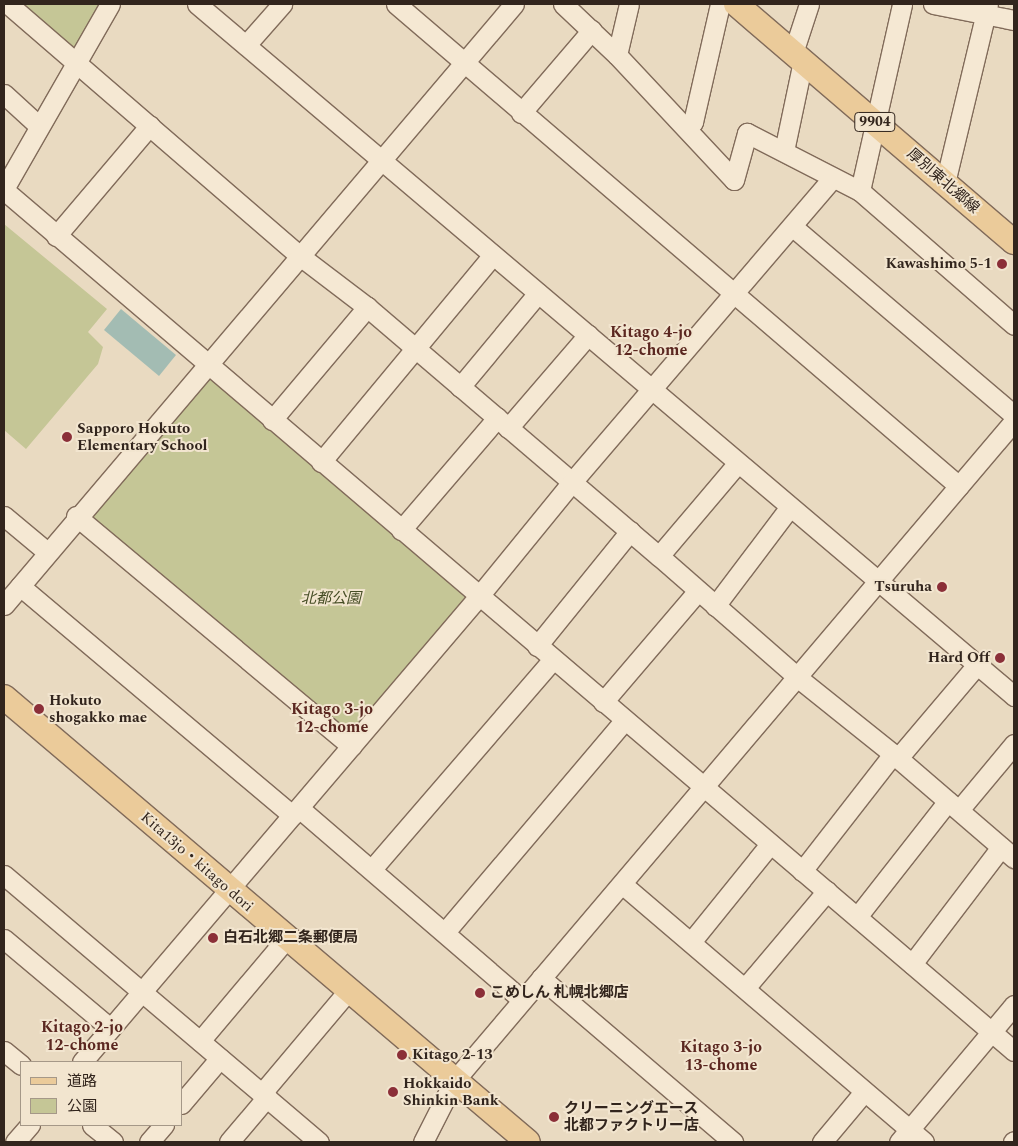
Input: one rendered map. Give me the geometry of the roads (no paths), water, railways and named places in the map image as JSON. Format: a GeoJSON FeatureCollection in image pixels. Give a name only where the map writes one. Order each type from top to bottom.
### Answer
{"type":"FeatureCollection","features":[{"type":"Feature","properties":{"kind":"main road","name":"厚別東北郷線"},"geometry":{"type":"LineString","coordinates":[[736,4],[1014,242]]}},
{"type":"Feature","properties":{"kind":"main road","name":"Kita13jo・kitago dori"},"geometry":{"type":"LineString","coordinates":[[4,696],[286,939],[528,1142]]}},
{"type":"Feature","properties":{"kind":"street"},"geometry":{"type":"LineString","coordinates":[[8,4],[300,256],[366,306],[660,556],[697,592],[797,677],[896,756],[1011,855],[912,964]]}},
{"type":"Feature","properties":{"kind":"street"},"geometry":{"type":"LineString","coordinates":[[110,4],[4,189],[207,365],[1014,1051]]}},
{"type":"Feature","properties":{"kind":"street"},"geometry":{"type":"LineString","coordinates":[[197,4],[1014,696]]}},
{"type":"Feature","properties":{"kind":"street"},"geometry":{"type":"LineString","coordinates":[[246,45],[282,4]]}},
{"type":"Feature","properties":{"kind":"street"},"geometry":{"type":"LineString","coordinates":[[396,4],[463,64],[959,486]]}},
{"type":"Feature","properties":{"kind":"street"},"geometry":{"type":"LineString","coordinates":[[4,605],[46,551],[514,4]]}},
{"type":"Feature","properties":{"kind":"street"},"geometry":{"type":"LineString","coordinates":[[563,4],[617,55],[734,180],[747,133],[860,192],[1014,325]]}},
{"type":"Feature","properties":{"kind":"street"},"geometry":{"type":"LineString","coordinates":[[617,55],[629,4]]}},
{"type":"Feature","properties":{"kind":"street"},"geometry":{"type":"LineString","coordinates":[[685,126],[693,122],[720,4]]}},
{"type":"Feature","properties":{"kind":"street"},"geometry":{"type":"LineString","coordinates":[[784,151],[798,57],[809,4]]}},
{"type":"Feature","properties":{"kind":"street"},"geometry":{"type":"LineString","coordinates":[[860,192],[874,121],[902,4]]}},
{"type":"Feature","properties":{"kind":"street"},"geometry":{"type":"LineString","coordinates":[[933,4],[987,9],[1014,20]]}},
{"type":"Feature","properties":{"kind":"street"},"geometry":{"type":"LineString","coordinates":[[945,183],[987,9]]}},
{"type":"Feature","properties":{"kind":"street"},"geometry":{"type":"LineString","coordinates":[[522,113],[592,30]]}},
{"type":"Feature","properties":{"kind":"street"},"geometry":{"type":"LineString","coordinates":[[4,94],[39,126]]}},
{"type":"Feature","properties":{"kind":"street"},"geometry":{"type":"LineString","coordinates":[[56,236],[150,125]]}},
{"type":"Feature","properties":{"kind":"street"},"geometry":{"type":"LineString","coordinates":[[83,1061],[479,596],[651,389],[793,227],[833,178]]}},
{"type":"Feature","properties":{"kind":"street"},"geometry":{"type":"LineString","coordinates":[[793,227],[1014,415]]}},
{"type":"Feature","properties":{"kind":"street"},"geometry":{"type":"LineString","coordinates":[[321,462],[417,350],[493,255]]}},
{"type":"Feature","properties":{"kind":"street"},"geometry":{"type":"LineString","coordinates":[[460,387],[538,293]]}},
{"type":"Feature","properties":{"kind":"street"},"geometry":{"type":"LineString","coordinates":[[272,420],[366,306]]}},
{"type":"Feature","properties":{"kind":"street"},"geometry":{"type":"LineString","coordinates":[[401,530],[588,335]]}},
{"type":"Feature","properties":{"kind":"street"},"geometry":{"type":"LineString","coordinates":[[423,1142],[454,1081],[1014,421]]}},
{"type":"Feature","properties":{"kind":"street"},"geometry":{"type":"LineString","coordinates":[[660,556],[738,463]]}},
{"type":"Feature","properties":{"kind":"street"},"geometry":{"type":"LineString","coordinates":[[715,606],[790,507]]}},
{"type":"Feature","properties":{"kind":"street"},"geometry":{"type":"LineString","coordinates":[[4,516],[46,551]]}},
{"type":"Feature","properties":{"kind":"street"},"geometry":{"type":"LineString","coordinates":[[76,516],[351,746]]}},
{"type":"Feature","properties":{"kind":"street"},"geometry":{"type":"LineString","coordinates":[[537,646],[630,531]]}},
{"type":"Feature","properties":{"kind":"street"},"geometry":{"type":"LineString","coordinates":[[20,586],[296,812],[372,869],[522,1000]]}},
{"type":"Feature","properties":{"kind":"street"},"geometry":{"type":"LineString","coordinates":[[604,702],[697,592]]}},
{"type":"Feature","properties":{"kind":"street"},"geometry":{"type":"LineString","coordinates":[[372,869],[552,659]]}},
{"type":"Feature","properties":{"kind":"street"},"geometry":{"type":"LineString","coordinates":[[802,871],[896,756],[977,665]]}},
{"type":"Feature","properties":{"kind":"street"},"geometry":{"type":"LineString","coordinates":[[445,932],[625,720]]}},
{"type":"Feature","properties":{"kind":"street"},"geometry":{"type":"LineString","coordinates":[[857,917],[953,805],[1014,744]]}},
{"type":"Feature","properties":{"kind":"street"},"geometry":{"type":"LineString","coordinates":[[691,942],[770,844]]}},
{"type":"Feature","properties":{"kind":"street"},"geometry":{"type":"LineString","coordinates":[[4,875],[319,1142]]}},
{"type":"Feature","properties":{"kind":"street"},"geometry":{"type":"LineString","coordinates":[[622,884],[864,1092],[904,1136],[924,1142]]}},
{"type":"Feature","properties":{"kind":"street"},"geometry":{"type":"LineString","coordinates":[[745,988],[827,891]]}},
{"type":"Feature","properties":{"kind":"street"},"geometry":{"type":"LineString","coordinates":[[4,939],[110,1028]]}},
{"type":"Feature","properties":{"kind":"street"},"geometry":{"type":"LineString","coordinates":[[200,1040],[286,939]]}},
{"type":"Feature","properties":{"kind":"street"},"geometry":{"type":"LineString","coordinates":[[541,978],[733,1142]]}},
{"type":"Feature","properties":{"kind":"street"},"geometry":{"type":"LineString","coordinates":[[229,1142],[264,1095],[348,991]]}},
{"type":"Feature","properties":{"kind":"street"},"geometry":{"type":"LineString","coordinates":[[904,1136],[992,1033],[1014,1004]]}},
{"type":"Feature","properties":{"kind":"street"},"geometry":{"type":"LineString","coordinates":[[4,1051],[20,1064]]}},
{"type":"Feature","properties":{"kind":"street"},"geometry":{"type":"LineString","coordinates":[[182,1103],[220,1058]]}},
{"type":"Feature","properties":{"kind":"street"},"geometry":{"type":"LineString","coordinates":[[822,1142],[864,1092]]}},
{"type":"Feature","properties":{"kind":"street"},"geometry":{"type":"LineString","coordinates":[[15,1142],[29,1126]]}},
{"type":"Feature","properties":{"kind":"street"},"geometry":{"type":"LineString","coordinates":[[93,1126],[113,1142]]}},
{"type":"Feature","properties":{"kind":"street"},"geometry":{"type":"LineString","coordinates":[[149,1142],[163,1126]]}},
{"type":"Feature","properties":{"kind":"water"},"geometry":{"type":"Polygon","coordinates":[[[121,309],[176,355],[159,376],[104,330],[121,309]]]}},
{"type":"Feature","properties":{"kind":"place","name":"Kawashimo 5-1"},"geometry":{"type":"Point","coordinates":[1002,264]}},
{"type":"Feature","properties":{"kind":"place","name":"Sapporo Hokuto Elementary School"},"geometry":{"type":"Point","coordinates":[67,437]}},
{"type":"Feature","properties":{"kind":"place","name":"Tsuruha"},"geometry":{"type":"Point","coordinates":[942,587]}},
{"type":"Feature","properties":{"kind":"place","name":"Hard Off"},"geometry":{"type":"Point","coordinates":[1000,658]}},
{"type":"Feature","properties":{"kind":"place","name":"Hokuto shogakko mae"},"geometry":{"type":"Point","coordinates":[39,709]}},
{"type":"Feature","properties":{"kind":"place","name":"白石北郷二条郵便局"},"geometry":{"type":"Point","coordinates":[213,938]}},
{"type":"Feature","properties":{"kind":"place","name":"こめしん 札幌北郷店"},"geometry":{"type":"Point","coordinates":[480,993]}},
{"type":"Feature","properties":{"kind":"place","name":"Kitago 2-13"},"geometry":{"type":"Point","coordinates":[402,1055]}},
{"type":"Feature","properties":{"kind":"place","name":"Hokkaido Shinkin Bank"},"geometry":{"type":"Point","coordinates":[393,1092]}},
{"type":"Feature","properties":{"kind":"place","name":"クリーニングエース 北都ファクトリー店"},"geometry":{"type":"Point","coordinates":[554,1117]}},
{"type":"Feature","properties":{"kind":"district","name":"Kitago 4-jo 12-chome"},"geometry":{"type":"Point","coordinates":[651,341]}},
{"type":"Feature","properties":{"kind":"district","name":"Kitago 3-jo 12-chome"},"geometry":{"type":"Point","coordinates":[332,718]}},
{"type":"Feature","properties":{"kind":"district","name":"Kitago 2-jo 12-chome"},"geometry":{"type":"Point","coordinates":[82,1036]}},
{"type":"Feature","properties":{"kind":"district","name":"Kitago 3-jo 13-chome"},"geometry":{"type":"Point","coordinates":[721,1056]}},
{"type":"Feature","properties":{"kind":"park label","name":"北都公園"},"geometry":{"type":"Point","coordinates":[331,599]}}]}
